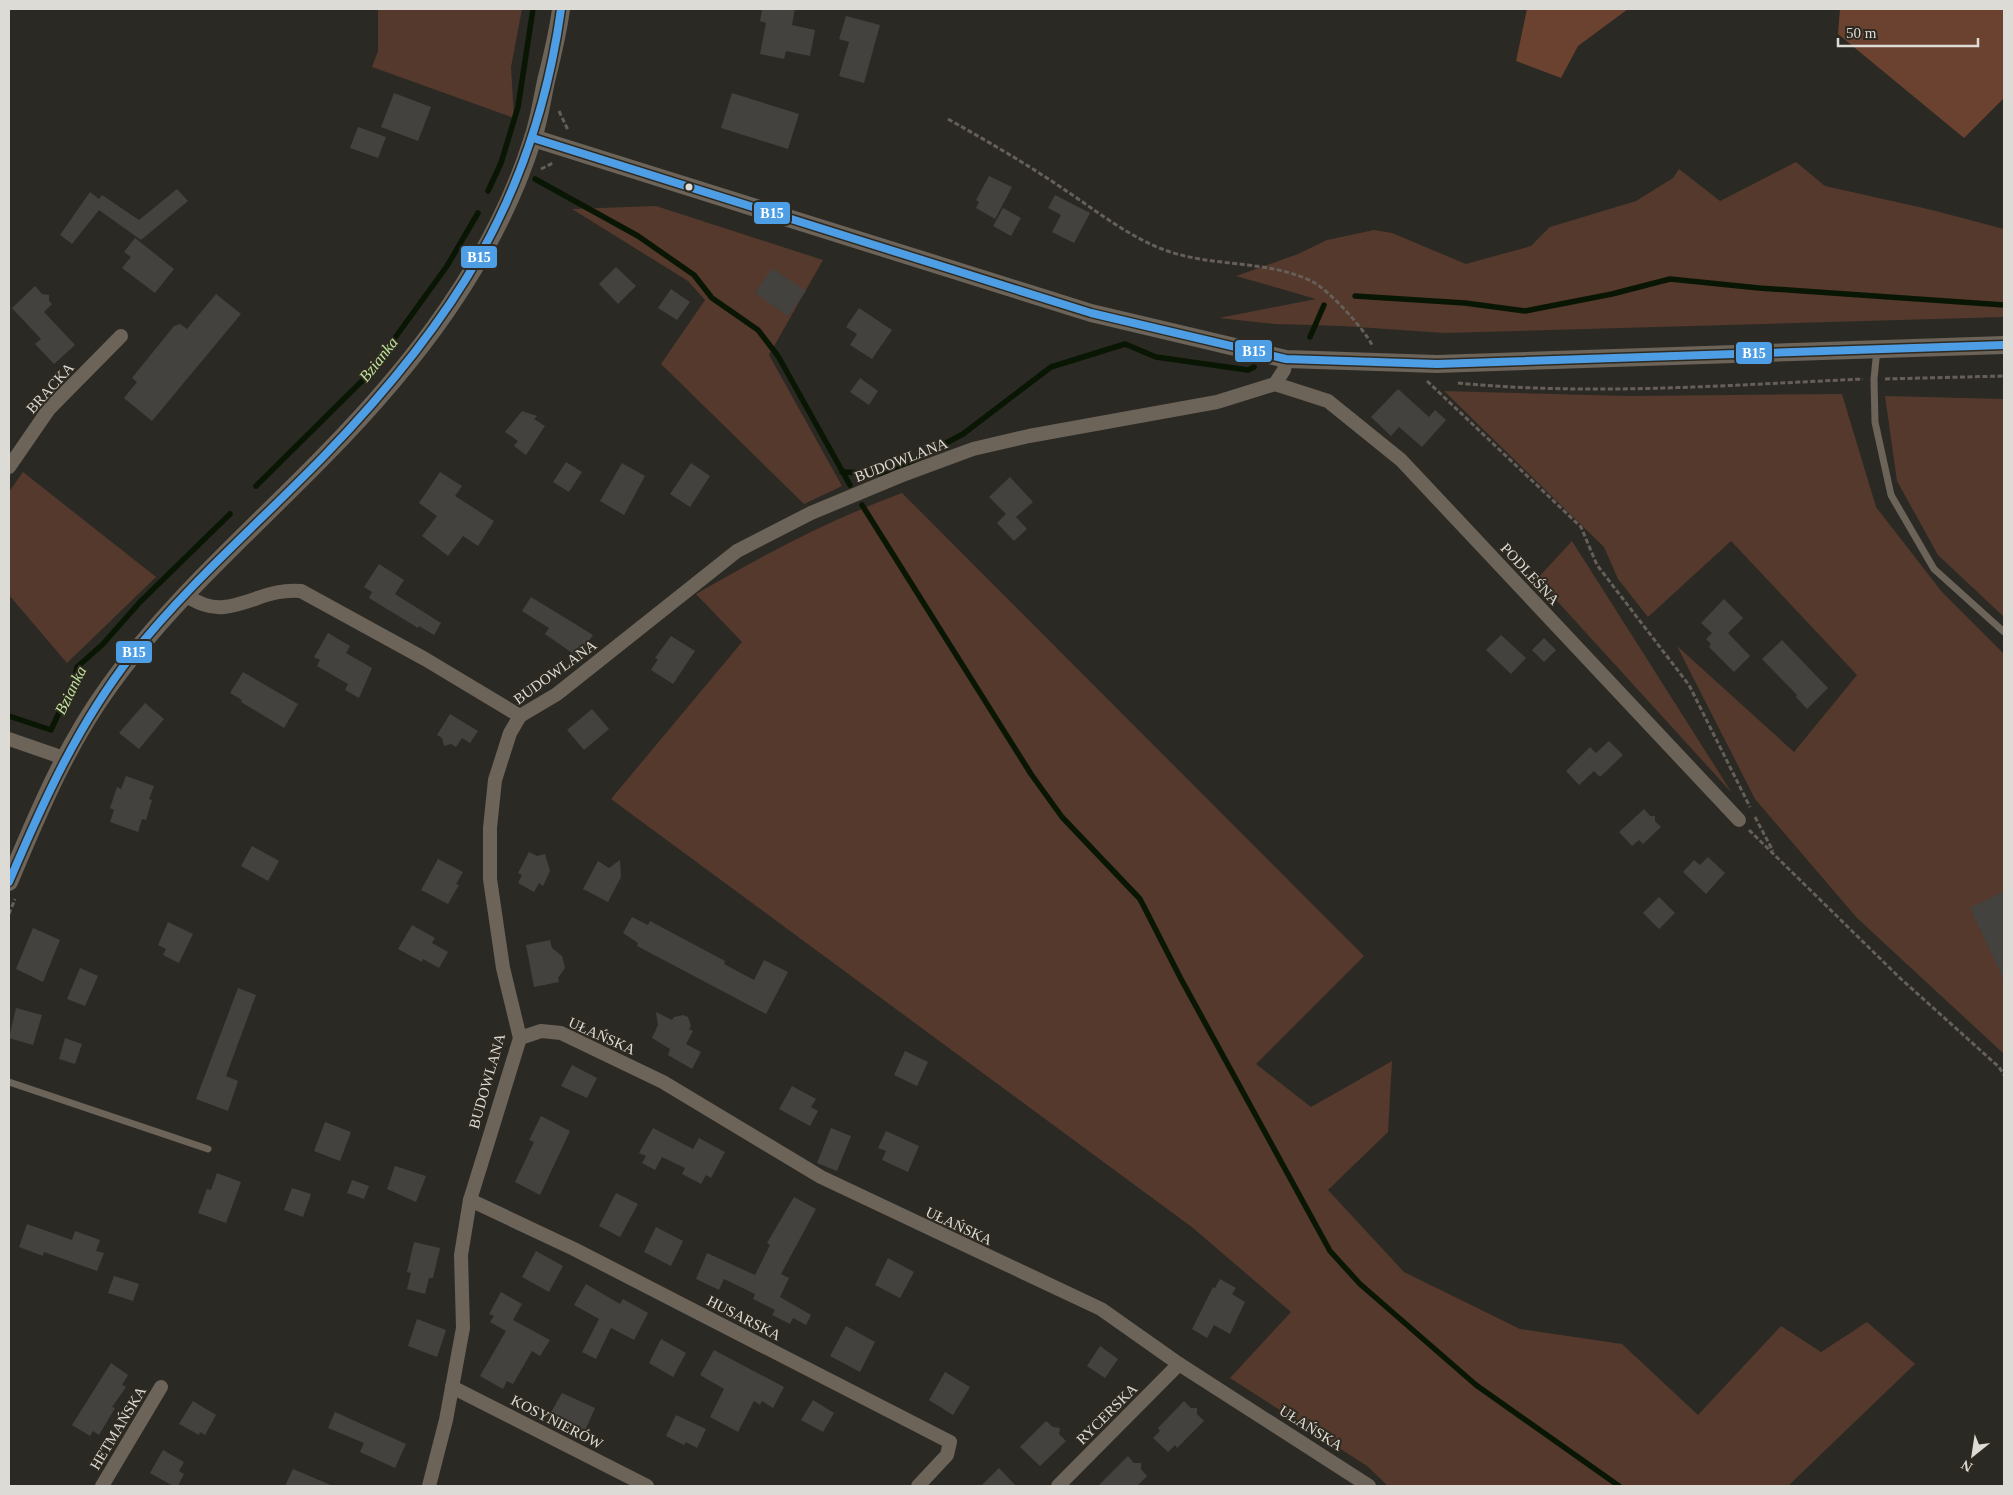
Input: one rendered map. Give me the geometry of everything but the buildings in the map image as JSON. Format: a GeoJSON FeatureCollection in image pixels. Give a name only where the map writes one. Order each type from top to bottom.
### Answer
{"type":"FeatureCollection","features":[{"type":"Feature","properties":{"kind":"street"},"geometry":{"type":"LineString","coordinates":[[9,882],[64,758],[110,684],[147,638],[186,596],[324,457],[390,386],[414,357],[465,285],[487,245],[533,138],[561,9]]}},
{"type":"Feature","properties":{"kind":"street"},"geometry":{"type":"LineString","coordinates":[[533,138],[1091,313],[1286,359],[1447,364],[2004,344]]}},
{"type":"Feature","properties":{"kind":"street","name":"BRACKA"},"geometry":{"type":"LineString","coordinates":[[9,467],[49,409],[121,336]]}},
{"type":"Feature","properties":{"kind":"street"},"geometry":{"type":"LineString","coordinates":[[1275,384],[1284,370],[1286,359]]}},
{"type":"Feature","properties":{"kind":"street","name":"BUDOWLANA"},"geometry":{"type":"LineString","coordinates":[[429,1486],[452,1387],[463,1328],[461,1255],[470,1200],[520,1038],[503,968],[490,879],[490,828],[495,780],[510,733],[520,716],[557,694],[737,550],[811,513],[900,476],[973,449],[1029,436],[1218,402],[1275,384]]}},
{"type":"Feature","properties":{"kind":"street","name":"PODLEŚNA"},"geometry":{"type":"LineString","coordinates":[[1275,384],[1328,401],[1401,460],[1738,820]]}},
{"type":"Feature","properties":{"kind":"street"},"geometry":{"type":"LineString","coordinates":[[186,596],[201,603],[224,607],[285,589],[301,591],[424,658],[520,716]]}},
{"type":"Feature","properties":{"kind":"street"},"geometry":{"type":"LineString","coordinates":[[9,739],[64,758]]}},
{"type":"Feature","properties":{"kind":"street","name":"UŁAŃSKA"},"geometry":{"type":"LineString","coordinates":[[520,1038],[541,1031],[560,1034],[663,1082],[821,1177],[1102,1309],[1179,1364],[1369,1486]]}},
{"type":"Feature","properties":{"kind":"street","name":"HUSARSKA"},"geometry":{"type":"LineString","coordinates":[[470,1200],[574,1249],[950,1442],[947,1456],[918,1486]]}},
{"type":"Feature","properties":{"kind":"street","name":"RYCERSKA"},"geometry":{"type":"LineString","coordinates":[[1058,1486],[1179,1364]]}},
{"type":"Feature","properties":{"kind":"street","name":"HETMAŃSKA"},"geometry":{"type":"LineString","coordinates":[[102,1486],[161,1387]]}},
{"type":"Feature","properties":{"kind":"street","name":"KOSYNIERÓW"},"geometry":{"type":"LineString","coordinates":[[452,1387],[647,1486]]}},
{"type":"Feature","properties":{"kind":"lane"},"geometry":{"type":"LineString","coordinates":[[1877,349],[1874,379],[1875,422],[1891,495],[1934,569],[2004,632]]}},
{"type":"Feature","properties":{"kind":"lane"},"geometry":{"type":"LineString","coordinates":[[9,1082],[208,1149]]}},
{"type":"Feature","properties":{"kind":"path"},"geometry":{"type":"LineString","coordinates":[[948,119],[1161,249],[1188,258],[1294,274],[1316,283],[1366,334],[1380,362]]}},
{"type":"Feature","properties":{"kind":"path"},"geometry":{"type":"LineString","coordinates":[[1453,382],[1516,388],[1668,388],[1874,379],[2004,376]]}},
{"type":"Feature","properties":{"kind":"path"},"geometry":{"type":"LineString","coordinates":[[1435,381],[1426,380],[1581,527],[1597,565],[1689,685],[1751,808]]}},
{"type":"Feature","properties":{"kind":"path"},"geometry":{"type":"LineString","coordinates":[[1755,816],[1773,851]]}},
{"type":"Feature","properties":{"kind":"path"},"geometry":{"type":"LineString","coordinates":[[1738,820],[1773,851],[1901,979],[1973,1043],[2004,1075]]}},
{"type":"Feature","properties":{"kind":"shaded area"},"geometry":{"type":"Polygon","coordinates":[[[378,9],[522,9],[511,67],[514,118],[372,67],[378,51],[378,9]]]}},
{"type":"Feature","properties":{"kind":"shaded area"},"geometry":{"type":"Polygon","coordinates":[[[1527,9],[1628,9],[1578,46],[1561,78],[1516,61],[1527,9]]]}},
{"type":"Feature","properties":{"kind":"shaded area"},"geometry":{"type":"Polygon","coordinates":[[[1840,9],[2004,10],[2004,98],[1964,138],[1838,34],[1840,9]]]}},
{"type":"Feature","properties":{"kind":"shaded area"},"geometry":{"type":"Polygon","coordinates":[[[1796,162],[1825,186],[1932,210],[2004,229],[2004,317],[1444,333],[1343,326],[1275,324],[1219,318],[1316,299],[1236,276],[1298,254],[1327,240],[1374,230],[1392,233],[1466,264],[1531,246],[1550,227],[1636,201],[1673,178],[1679,169],[1720,201],[1796,162]]]}},
{"type":"Feature","properties":{"kind":"shaded area"},"geometry":{"type":"Polygon","coordinates":[[[656,206],[823,260],[769,355],[842,486],[804,504],[661,364],[705,300],[688,281],[572,209],[656,206]]]}},
{"type":"Feature","properties":{"kind":"shaded area"},"geometry":{"type":"Polygon","coordinates":[[[1444,391],[1628,396],[1842,394],[1876,507],[1942,592],[2004,654],[2004,1054],[1857,918],[1755,799],[1677,646],[1794,752],[1857,675],[1731,541],[1648,617],[1618,579],[1604,547],[1444,391]]]}},
{"type":"Feature","properties":{"kind":"shaded area"},"geometry":{"type":"Polygon","coordinates":[[[1885,396],[2004,399],[2004,617],[1938,555],[1897,481],[1885,396]]]}},
{"type":"Feature","properties":{"kind":"shaded area"},"geometry":{"type":"Polygon","coordinates":[[[23,472],[156,577],[67,663],[9,595],[9,492],[23,472]]]}},
{"type":"Feature","properties":{"kind":"shaded area"},"geometry":{"type":"Polygon","coordinates":[[[902,493],[1364,956],[1256,1064],[1311,1107],[1392,1061],[1388,1132],[1328,1190],[1404,1272],[1520,1329],[1622,1344],[1698,1415],[1781,1326],[1821,1352],[1867,1322],[1915,1364],[1788,1486],[1388,1486],[1367,1466],[1230,1378],[1291,1312],[1193,1228],[611,799],[742,642],[696,594],[797,539],[875,503],[902,493]]]}},
{"type":"Feature","properties":{"kind":"shaded area"},"geometry":{"type":"Polygon","coordinates":[[[1572,541],[1732,793],[1537,579],[1572,541]]]}},
{"type":"Feature","properties":{"kind":"waterway","name":"Bzianka"},"geometry":{"type":"LineString","coordinates":[[488,191],[501,163],[518,107],[533,9]]}},
{"type":"Feature","properties":{"kind":"waterway"},"geometry":{"type":"LineString","coordinates":[[535,179],[638,236],[694,275],[712,298],[758,330],[778,356],[850,485]]}},
{"type":"Feature","properties":{"kind":"waterway","name":"Bzianka"},"geometry":{"type":"LineString","coordinates":[[256,486],[368,375],[447,266],[478,213]]}},
{"type":"Feature","properties":{"kind":"waterway"},"geometry":{"type":"LineString","coordinates":[[1355,296],[1465,303],[1525,311],[1612,294],[1670,279],[1759,288],[2004,305]]}},
{"type":"Feature","properties":{"kind":"waterway"},"geometry":{"type":"LineString","coordinates":[[1310,337],[1324,305]]}},
{"type":"Feature","properties":{"kind":"waterway"},"geometry":{"type":"LineString","coordinates":[[842,472],[888,474],[963,434],[1051,367],[1125,344],[1156,357],[1248,370],[1254,367]]}},
{"type":"Feature","properties":{"kind":"waterway"},"geometry":{"type":"LineString","coordinates":[[862,505],[1031,774],[1062,817],[1140,899],[1181,979],[1330,1251],[1360,1284],[1476,1385],[1619,1486]]}},
{"type":"Feature","properties":{"kind":"waterway","name":"Bzianka"},"geometry":{"type":"LineString","coordinates":[[9,716],[51,730],[75,678],[77,667],[102,645],[140,602],[230,514]]}},
{"type":"Feature","properties":{"kind":"transit line","name":"B15"},"geometry":{"type":"LineString","coordinates":[[9,882],[35,822],[78,736],[132,655],[177,603],[323,457],[369,407],[411,357],[449,306],[481,253],[509,198],[531,139],[549,77],[561,9]]}},
{"type":"Feature","properties":{"kind":"transit line","name":"B15"},"geometry":{"type":"LineString","coordinates":[[533,138],[1091,313],[1286,359],[1437,364],[2004,345]]}}]}
